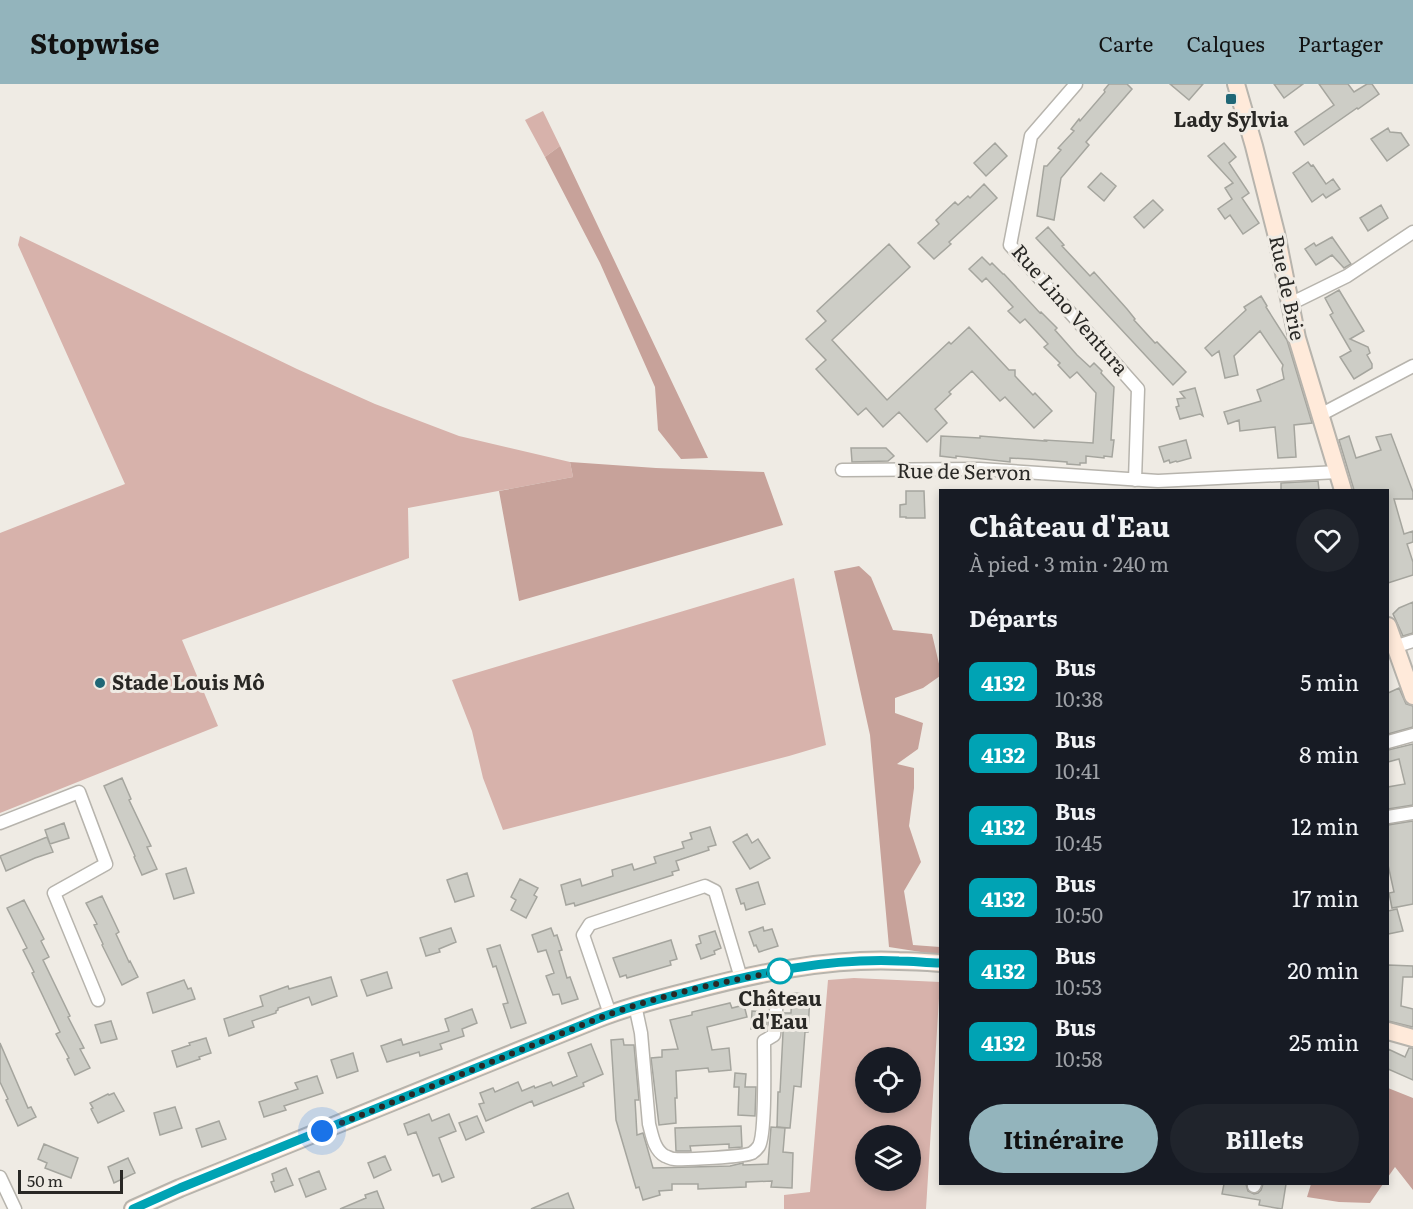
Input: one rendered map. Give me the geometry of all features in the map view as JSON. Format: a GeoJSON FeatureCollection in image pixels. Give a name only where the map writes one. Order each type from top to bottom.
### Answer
{"type":"FeatureCollection","features":[{"type":"Feature","properties":{"kind":"street","name":"Rue Lino Ventura"},"geometry":{"type":"LineString","coordinates":[[1076,84],[1031,136],[1010,245],[1138,389],[1135,480]]}},
{"type":"Feature","properties":{"kind":"street","name":"Rue de Brie"},"geometry":{"type":"LineString","coordinates":[[1236,84],[1276,233],[1297,338],[1343,489]]}},
{"type":"Feature","properties":{"kind":"street"},"geometry":{"type":"LineString","coordinates":[[1290,304],[1347,276],[1413,232]]}},
{"type":"Feature","properties":{"kind":"street"},"geometry":{"type":"LineString","coordinates":[[1320,415],[1413,366]]}},
{"type":"Feature","properties":{"kind":"street","name":"Rue de Servon"},"geometry":{"type":"LineString","coordinates":[[842,470],[979,470],[1158,481],[1338,472]]}},
{"type":"Feature","properties":{"kind":"street"},"geometry":{"type":"LineString","coordinates":[[1389,631],[1393,652],[1413,696]]}},
{"type":"Feature","properties":{"kind":"street"},"geometry":{"type":"LineString","coordinates":[[1393,652],[1413,641]]}},
{"type":"Feature","properties":{"kind":"street"},"geometry":{"type":"LineString","coordinates":[[1389,742],[1413,735]]}},
{"type":"Feature","properties":{"kind":"street"},"geometry":{"type":"LineString","coordinates":[[0,823],[79,792],[106,864],[54,893],[98,1000]]}},
{"type":"Feature","properties":{"kind":"street"},"geometry":{"type":"LineString","coordinates":[[1389,817],[1413,813]]}},
{"type":"Feature","properties":{"kind":"street"},"geometry":{"type":"LineString","coordinates":[[610,1014],[583,935],[590,924],[705,886],[716,891],[741,978]]}},
{"type":"Feature","properties":{"kind":"street"},"geometry":{"type":"LineString","coordinates":[[143,1207],[180,1188],[634,1005],[741,978],[832,963],[898,960],[939,963]]}},
{"type":"Feature","properties":{"kind":"street"},"geometry":{"type":"LineString","coordinates":[[634,1005],[641,1033],[649,1124],[653,1138],[660,1152],[668,1157],[687,1159],[751,1153],[759,1145],[762,1136],[764,1041],[774,1035],[777,999]]}},
{"type":"Feature","properties":{"kind":"street"},"geometry":{"type":"LineString","coordinates":[[1389,1031],[1413,1038]]}},
{"type":"Feature","properties":{"kind":"street"},"geometry":{"type":"LineString","coordinates":[[0,1177],[15,1209]]}},
{"type":"Feature","properties":{"kind":"shaded area"},"geometry":{"type":"Polygon","coordinates":[[[543,111],[560,146],[545,157],[525,120],[543,111]]]}},
{"type":"Feature","properties":{"kind":"shaded area"},"geometry":{"type":"Polygon","coordinates":[[[560,146],[708,458],[681,459],[658,430],[655,387],[600,263],[545,157],[560,146]]]}},
{"type":"Feature","properties":{"kind":"shaded area"},"geometry":{"type":"Polygon","coordinates":[[[20,236],[375,404],[459,436],[570,462],[573,477],[408,508],[409,558],[182,640],[218,726],[0,813],[0,533],[125,484],[18,245],[20,236]]]}},
{"type":"Feature","properties":{"kind":"shaded area"},"geometry":{"type":"Polygon","coordinates":[[[570,462],[764,472],[783,525],[519,601],[499,491],[573,477],[570,462]]]}},
{"type":"Feature","properties":{"kind":"shaded area"},"geometry":{"type":"Polygon","coordinates":[[[859,566],[871,577],[893,630],[932,634],[939,664],[939,677],[923,688],[895,698],[895,713],[923,723],[918,749],[897,764],[914,768],[909,826],[921,862],[904,891],[913,945],[939,947],[939,955],[889,947],[870,735],[834,571],[859,566]]]}},
{"type":"Feature","properties":{"kind":"shaded area"},"geometry":{"type":"Polygon","coordinates":[[[794,578],[826,745],[503,830],[483,778],[472,731],[452,680],[794,578]]]}},
{"type":"Feature","properties":{"kind":"shaded area"},"geometry":{"type":"Polygon","coordinates":[[[854,978],[939,982],[926,1209],[784,1209],[784,1195],[810,1192],[828,980],[854,978]]]}},
{"type":"Feature","properties":{"kind":"shaded area"},"geometry":{"type":"Polygon","coordinates":[[[1389,1088],[1413,1098],[1413,1190],[1395,1167],[1389,1176],[1389,1088]]]}},
{"type":"Feature","properties":{"kind":"shaded area"},"geometry":{"type":"Polygon","coordinates":[[[1311,1185],[1382,1185],[1370,1203],[1339,1202],[1307,1197],[1311,1185]]]}},
{"type":"Feature","properties":{"kind":"building"},"geometry":{"type":"Polygon","coordinates":[[[1109,84],[1127,84],[1132,89],[1086,142],[1089,145],[1061,178],[1054,220],[1037,216],[1044,166],[1047,166],[1061,150],[1058,148],[1074,131],[1071,129],[1105,92],[1109,84]]]}},
{"type":"Feature","properties":{"kind":"building"},"geometry":{"type":"Polygon","coordinates":[[[1170,84],[1203,84],[1189,100],[1170,84]]]}},
{"type":"Feature","properties":{"kind":"building"},"geometry":{"type":"Polygon","coordinates":[[[1274,84],[1303,84],[1284,98],[1274,84]]]}},
{"type":"Feature","properties":{"kind":"building"},"geometry":{"type":"Polygon","coordinates":[[[1319,84],[1348,84],[1354,92],[1367,84],[1372,84],[1379,94],[1304,145],[1295,132],[1334,105],[1319,84]]]}},
{"type":"Feature","properties":{"kind":"building"},"geometry":{"type":"Polygon","coordinates":[[[1388,128],[1390,132],[1401,133],[1409,145],[1387,161],[1371,139],[1388,128]]]}},
{"type":"Feature","properties":{"kind":"building"},"geometry":{"type":"Polygon","coordinates":[[[995,143],[1007,156],[986,176],[974,163],[995,143]]]}},
{"type":"Feature","properties":{"kind":"building"},"geometry":{"type":"Polygon","coordinates":[[[1224,143],[1236,157],[1229,163],[1249,193],[1242,198],[1259,223],[1243,234],[1230,215],[1225,219],[1218,209],[1232,199],[1225,188],[1233,183],[1208,156],[1224,143]]]}},
{"type":"Feature","properties":{"kind":"building"},"geometry":{"type":"Polygon","coordinates":[[[1308,162],[1311,166],[1313,165],[1326,184],[1333,179],[1340,189],[1326,198],[1323,194],[1312,202],[1293,173],[1308,162]]]}},
{"type":"Feature","properties":{"kind":"building"},"geometry":{"type":"Polygon","coordinates":[[[1101,173],[1116,186],[1104,201],[1088,187],[1101,173]]]}},
{"type":"Feature","properties":{"kind":"building"},"geometry":{"type":"Polygon","coordinates":[[[984,184],[997,198],[934,259],[918,243],[939,224],[936,220],[955,202],[958,205],[968,196],[970,198],[984,184]]]}},
{"type":"Feature","properties":{"kind":"building"},"geometry":{"type":"Polygon","coordinates":[[[1153,200],[1163,210],[1144,228],[1134,217],[1153,200]]]}},
{"type":"Feature","properties":{"kind":"building"},"geometry":{"type":"Polygon","coordinates":[[[1381,205],[1388,218],[1368,231],[1360,218],[1381,205]]]}},
{"type":"Feature","properties":{"kind":"building"},"geometry":{"type":"Polygon","coordinates":[[[1048,227],[1090,276],[1094,272],[1155,343],[1157,342],[1186,372],[1173,385],[1036,238],[1048,227]]]}},
{"type":"Feature","properties":{"kind":"building"},"geometry":{"type":"Polygon","coordinates":[[[1332,237],[1351,264],[1344,268],[1332,255],[1316,265],[1305,249],[1314,243],[1316,246],[1332,237]]]}},
{"type":"Feature","properties":{"kind":"building"},"geometry":{"type":"Polygon","coordinates":[[[889,244],[910,267],[832,340],[887,400],[949,342],[951,344],[969,327],[1009,370],[1015,370],[1015,376],[1052,411],[1034,428],[1005,397],[1000,401],[972,371],[949,392],[951,394],[935,409],[947,423],[927,442],[899,412],[883,427],[866,408],[858,415],[816,369],[826,360],[806,339],[826,321],[817,311],[889,244]]]}},
{"type":"Feature","properties":{"kind":"building"},"geometry":{"type":"Polygon","coordinates":[[[982,257],[1004,274],[1057,328],[1055,330],[1077,355],[1090,367],[1094,363],[1114,387],[1112,457],[1086,456],[1086,463],[1080,463],[1080,465],[1029,459],[1010,458],[1010,462],[940,456],[941,436],[1093,443],[1096,393],[1077,372],[1070,378],[1058,365],[1060,363],[1044,347],[1048,344],[1025,319],[1020,323],[1008,311],[1013,307],[986,278],[982,282],[969,269],[982,257]]]}},
{"type":"Feature","properties":{"kind":"building"},"geometry":{"type":"Polygon","coordinates":[[[1339,290],[1364,331],[1350,339],[1368,347],[1370,353],[1367,355],[1372,364],[1372,368],[1354,379],[1340,357],[1351,351],[1330,315],[1333,313],[1325,298],[1339,290]]]}},
{"type":"Feature","properties":{"kind":"building"},"geometry":{"type":"Polygon","coordinates":[[[1261,296],[1287,340],[1312,423],[1294,425],[1296,457],[1278,458],[1275,427],[1240,431],[1239,420],[1228,424],[1224,412],[1261,401],[1257,390],[1284,379],[1283,365],[1260,331],[1234,356],[1238,375],[1225,378],[1219,351],[1212,356],[1205,348],[1246,310],[1244,307],[1261,296]]]}},
{"type":"Feature","properties":{"kind":"building"},"geometry":{"type":"Polygon","coordinates":[[[1195,388],[1203,416],[1200,414],[1180,419],[1176,407],[1179,406],[1177,399],[1185,398],[1180,392],[1195,388]]]}},
{"type":"Feature","properties":{"kind":"building"},"geometry":{"type":"Polygon","coordinates":[[[1391,434],[1413,492],[1413,499],[1394,499],[1404,534],[1413,531],[1413,542],[1407,544],[1413,562],[1413,575],[1389,583],[1389,489],[1354,489],[1339,440],[1349,436],[1356,458],[1381,450],[1376,437],[1391,434]]]}},
{"type":"Feature","properties":{"kind":"building"},"geometry":{"type":"Polygon","coordinates":[[[1186,440],[1191,458],[1177,462],[1170,463],[1169,460],[1164,462],[1159,447],[1186,440]]]}},
{"type":"Feature","properties":{"kind":"building"},"geometry":{"type":"Polygon","coordinates":[[[851,448],[886,448],[894,456],[888,461],[852,462],[851,448]]]}},
{"type":"Feature","properties":{"kind":"building"},"geometry":{"type":"Polygon","coordinates":[[[1318,481],[1319,489],[1281,489],[1281,483],[1318,481]]]}},
{"type":"Feature","properties":{"kind":"building"},"geometry":{"type":"Polygon","coordinates":[[[906,491],[924,491],[925,518],[900,517],[900,505],[906,504],[906,491]]]}},
{"type":"Feature","properties":{"kind":"building"},"geometry":{"type":"Polygon","coordinates":[[[1413,602],[1413,633],[1403,636],[1393,614],[1399,608],[1413,602]]]}},
{"type":"Feature","properties":{"kind":"building"},"geometry":{"type":"Polygon","coordinates":[[[1399,688],[1406,704],[1413,706],[1413,727],[1389,734],[1389,693],[1399,688]]]}},
{"type":"Feature","properties":{"kind":"building"},"geometry":{"type":"Polygon","coordinates":[[[1413,744],[1413,805],[1389,809],[1389,787],[1405,784],[1399,759],[1389,762],[1389,750],[1413,744]]]}},
{"type":"Feature","properties":{"kind":"building"},"geometry":{"type":"Polygon","coordinates":[[[122,778],[131,799],[129,800],[151,846],[147,847],[157,869],[142,875],[104,786],[122,778]]]}},
{"type":"Feature","properties":{"kind":"building"},"geometry":{"type":"Polygon","coordinates":[[[1413,821],[1413,904],[1392,908],[1389,893],[1394,892],[1389,870],[1389,825],[1413,821]]]}},
{"type":"Feature","properties":{"kind":"building"},"geometry":{"type":"Polygon","coordinates":[[[64,823],[69,838],[50,844],[45,830],[64,823]]]}},
{"type":"Feature","properties":{"kind":"building"},"geometry":{"type":"Polygon","coordinates":[[[710,827],[716,845],[708,847],[709,850],[676,861],[679,870],[672,872],[673,875],[575,906],[574,903],[566,905],[561,885],[580,879],[582,886],[613,876],[612,870],[632,864],[634,870],[656,863],[654,857],[684,848],[682,842],[692,839],[690,833],[710,827]]]}},
{"type":"Feature","properties":{"kind":"building"},"geometry":{"type":"Polygon","coordinates":[[[747,834],[752,843],[758,839],[770,858],[750,869],[733,842],[747,834]]]}},
{"type":"Feature","properties":{"kind":"building"},"geometry":{"type":"Polygon","coordinates":[[[47,837],[53,852],[6,871],[0,856],[47,837]]]}},
{"type":"Feature","properties":{"kind":"building"},"geometry":{"type":"Polygon","coordinates":[[[186,868],[194,893],[174,899],[166,874],[186,868]]]}},
{"type":"Feature","properties":{"kind":"building"},"geometry":{"type":"Polygon","coordinates":[[[467,873],[474,896],[455,902],[447,880],[467,873]]]}},
{"type":"Feature","properties":{"kind":"building"},"geometry":{"type":"Polygon","coordinates":[[[520,879],[538,888],[534,895],[537,897],[526,918],[511,910],[516,900],[511,897],[520,879]]]}},
{"type":"Feature","properties":{"kind":"building"},"geometry":{"type":"Polygon","coordinates":[[[758,882],[765,904],[746,910],[744,903],[741,904],[736,889],[758,882]]]}},
{"type":"Feature","properties":{"kind":"building"},"geometry":{"type":"Polygon","coordinates":[[[102,896],[119,932],[116,934],[138,977],[122,985],[102,945],[94,925],[97,924],[86,903],[102,896]]]}},
{"type":"Feature","properties":{"kind":"building"},"geometry":{"type":"Polygon","coordinates":[[[24,900],[44,939],[41,941],[49,957],[43,960],[84,1048],[80,1049],[90,1068],[75,1075],[56,1034],[60,1032],[23,950],[27,948],[7,908],[24,900]]]}},
{"type":"Feature","properties":{"kind":"building"},"geometry":{"type":"Polygon","coordinates":[[[1397,909],[1403,931],[1389,934],[1389,911],[1397,909]]]}},
{"type":"Feature","properties":{"kind":"building"},"geometry":{"type":"Polygon","coordinates":[[[763,927],[764,931],[772,929],[778,946],[759,952],[749,932],[763,927]]]}},
{"type":"Feature","properties":{"kind":"building"},"geometry":{"type":"Polygon","coordinates":[[[451,928],[456,942],[439,949],[440,952],[426,956],[420,938],[451,928]]]}},
{"type":"Feature","properties":{"kind":"building"},"geometry":{"type":"Polygon","coordinates":[[[551,928],[554,936],[557,935],[567,978],[570,977],[578,999],[562,1004],[559,994],[553,995],[546,976],[554,973],[546,950],[538,952],[532,935],[551,928]]]}},
{"type":"Feature","properties":{"kind":"building"},"geometry":{"type":"Polygon","coordinates":[[[715,931],[721,948],[714,951],[715,954],[701,959],[696,945],[701,943],[699,936],[715,931]]]}},
{"type":"Feature","properties":{"kind":"building"},"geometry":{"type":"Polygon","coordinates":[[[671,940],[677,959],[670,961],[671,965],[627,978],[626,975],[620,977],[613,958],[671,940]]]}},
{"type":"Feature","properties":{"kind":"building"},"geometry":{"type":"Polygon","coordinates":[[[500,945],[526,1023],[511,1028],[503,1004],[508,1003],[496,966],[493,967],[487,949],[500,945]]]}},
{"type":"Feature","properties":{"kind":"building"},"geometry":{"type":"Polygon","coordinates":[[[1389,965],[1413,966],[1413,977],[1403,977],[1401,1006],[1413,1009],[1413,1027],[1389,1021],[1389,965]]]}},
{"type":"Feature","properties":{"kind":"building"},"geometry":{"type":"Polygon","coordinates":[[[387,972],[392,988],[367,996],[361,980],[387,972]]]}},
{"type":"Feature","properties":{"kind":"building"},"geometry":{"type":"Polygon","coordinates":[[[331,977],[337,996],[312,1005],[309,997],[278,1008],[276,1013],[252,1021],[254,1027],[229,1036],[224,1019],[263,1006],[260,996],[288,986],[289,989],[331,977]]]}},
{"type":"Feature","properties":{"kind":"building"},"geometry":{"type":"Polygon","coordinates":[[[184,980],[188,989],[191,988],[195,999],[153,1013],[147,993],[184,980]]]}},
{"type":"Feature","properties":{"kind":"building"},"geometry":{"type":"Polygon","coordinates":[[[792,993],[810,994],[801,1087],[794,1086],[790,1128],[777,1127],[784,1013],[791,1013],[792,993]]]}},
{"type":"Feature","properties":{"kind":"building"},"geometry":{"type":"Polygon","coordinates":[[[730,1003],[732,1008],[744,1005],[747,1017],[707,1027],[712,1050],[729,1048],[731,1070],[709,1072],[708,1068],[676,1071],[676,1123],[659,1125],[651,1058],[662,1057],[662,1050],[678,1049],[670,1020],[730,1003]]]}},
{"type":"Feature","properties":{"kind":"building"},"geometry":{"type":"Polygon","coordinates":[[[472,1009],[477,1023],[462,1029],[464,1036],[440,1044],[442,1049],[420,1056],[419,1052],[387,1062],[381,1046],[401,1039],[403,1045],[449,1031],[445,1019],[472,1009]]]}},
{"type":"Feature","properties":{"kind":"building"},"geometry":{"type":"Polygon","coordinates":[[[752,1011],[768,1012],[766,1030],[751,1029],[752,1011]]]}},
{"type":"Feature","properties":{"kind":"building"},"geometry":{"type":"Polygon","coordinates":[[[111,1021],[117,1039],[101,1043],[95,1025],[111,1021]]]}},
{"type":"Feature","properties":{"kind":"building"},"geometry":{"type":"Polygon","coordinates":[[[206,1038],[211,1053],[177,1067],[172,1051],[206,1038]]]}},
{"type":"Feature","properties":{"kind":"building"},"geometry":{"type":"Polygon","coordinates":[[[623,1039],[624,1045],[634,1045],[639,1100],[635,1100],[637,1135],[643,1133],[653,1168],[730,1166],[743,1163],[743,1165],[768,1164],[771,1127],[785,1128],[783,1152],[793,1153],[792,1188],[771,1187],[772,1181],[746,1182],[746,1187],[698,1189],[698,1184],[672,1184],[672,1190],[659,1191],[660,1195],[643,1200],[639,1187],[636,1188],[616,1120],[611,1040],[623,1039]]]}},
{"type":"Feature","properties":{"kind":"building"},"geometry":{"type":"Polygon","coordinates":[[[0,1043],[28,1108],[31,1107],[36,1117],[18,1126],[0,1082],[0,1043]]]}},
{"type":"Feature","properties":{"kind":"building"},"geometry":{"type":"Polygon","coordinates":[[[591,1044],[603,1074],[583,1083],[584,1086],[534,1106],[532,1101],[486,1121],[479,1104],[484,1103],[480,1093],[493,1088],[495,1092],[518,1082],[522,1091],[551,1082],[553,1086],[577,1076],[568,1053],[591,1044]]]}},
{"type":"Feature","properties":{"kind":"building"},"geometry":{"type":"Polygon","coordinates":[[[1409,1048],[1413,1048],[1413,1080],[1389,1069],[1389,1049],[1405,1057],[1409,1048]]]}},
{"type":"Feature","properties":{"kind":"building"},"geometry":{"type":"Polygon","coordinates":[[[353,1053],[358,1071],[337,1078],[331,1060],[353,1053]]]}},
{"type":"Feature","properties":{"kind":"building"},"geometry":{"type":"Polygon","coordinates":[[[735,1073],[746,1074],[745,1087],[756,1087],[755,1116],[738,1115],[739,1087],[734,1087],[735,1073]]]}},
{"type":"Feature","properties":{"kind":"building"},"geometry":{"type":"Polygon","coordinates":[[[317,1076],[323,1093],[284,1106],[286,1110],[264,1117],[259,1102],[298,1089],[295,1083],[317,1076]]]}},
{"type":"Feature","properties":{"kind":"building"},"geometry":{"type":"Polygon","coordinates":[[[114,1093],[124,1111],[98,1123],[90,1103],[114,1093]]]}},
{"type":"Feature","properties":{"kind":"building"},"geometry":{"type":"Polygon","coordinates":[[[175,1107],[182,1128],[160,1135],[154,1113],[175,1107]]]}},
{"type":"Feature","properties":{"kind":"building"},"geometry":{"type":"Polygon","coordinates":[[[429,1114],[432,1121],[449,1114],[456,1131],[439,1138],[454,1177],[442,1182],[439,1174],[433,1176],[416,1132],[408,1135],[404,1124],[429,1114]]]}},
{"type":"Feature","properties":{"kind":"building"},"geometry":{"type":"Polygon","coordinates":[[[477,1116],[484,1132],[466,1140],[459,1123],[477,1116]]]}},
{"type":"Feature","properties":{"kind":"building"},"geometry":{"type":"Polygon","coordinates":[[[219,1121],[226,1139],[202,1147],[196,1129],[219,1121]]]}},
{"type":"Feature","properties":{"kind":"building"},"geometry":{"type":"Polygon","coordinates":[[[741,1126],[742,1147],[729,1148],[729,1144],[690,1146],[691,1151],[676,1151],[675,1128],[741,1126]]]}},
{"type":"Feature","properties":{"kind":"building"},"geometry":{"type":"Polygon","coordinates":[[[44,1144],[78,1158],[71,1178],[45,1168],[47,1163],[38,1159],[44,1144]]]}},
{"type":"Feature","properties":{"kind":"building"},"geometry":{"type":"Polygon","coordinates":[[[385,1156],[391,1170],[374,1178],[368,1163],[385,1156]]]}},
{"type":"Feature","properties":{"kind":"building"},"geometry":{"type":"Polygon","coordinates":[[[128,1158],[135,1173],[114,1183],[108,1167],[128,1158]]]}},
{"type":"Feature","properties":{"kind":"building"},"geometry":{"type":"Polygon","coordinates":[[[286,1168],[293,1185],[275,1192],[271,1182],[274,1181],[272,1174],[286,1168]]]}},
{"type":"Feature","properties":{"kind":"building"},"geometry":{"type":"Polygon","coordinates":[[[319,1171],[326,1189],[306,1197],[299,1179],[319,1171]]]}},
{"type":"Feature","properties":{"kind":"building"},"geometry":{"type":"Polygon","coordinates":[[[1224,1185],[1246,1185],[1248,1191],[1254,1194],[1261,1190],[1263,1185],[1286,1185],[1282,1209],[1259,1205],[1260,1200],[1222,1194],[1224,1185]]]}},
{"type":"Feature","properties":{"kind":"building"},"geometry":{"type":"Polygon","coordinates":[[[377,1191],[384,1209],[340,1209],[366,1198],[365,1195],[377,1191]]]}},
{"type":"Feature","properties":{"kind":"building"},"geometry":{"type":"Polygon","coordinates":[[[568,1193],[574,1209],[531,1209],[568,1193]]]}},
{"type":"Feature","properties":{"kind":"bus line","name":"4132"},"geometry":{"type":"LineString","coordinates":[[133,1209],[634,1005],[729,981],[832,963],[898,960],[939,963]]}},
{"type":"Feature","properties":{"kind":"place","name":"Lady Sylvia"},"geometry":{"type":"Point","coordinates":[1231,99]}},
{"type":"Feature","properties":{"kind":"place","name":"Stade Louis Mô"},"geometry":{"type":"Point","coordinates":[100,683]}},
{"type":"Feature","properties":{"kind":"place","name":"Château d'Eau"},"geometry":{"type":"Point","coordinates":[780,971]}},
{"type":"Feature","properties":{"kind":"route"},"geometry":{"type":"LineString","coordinates":[[322,1131],[634,1005],[729,981],[782,971],[780,971]]}}]}
